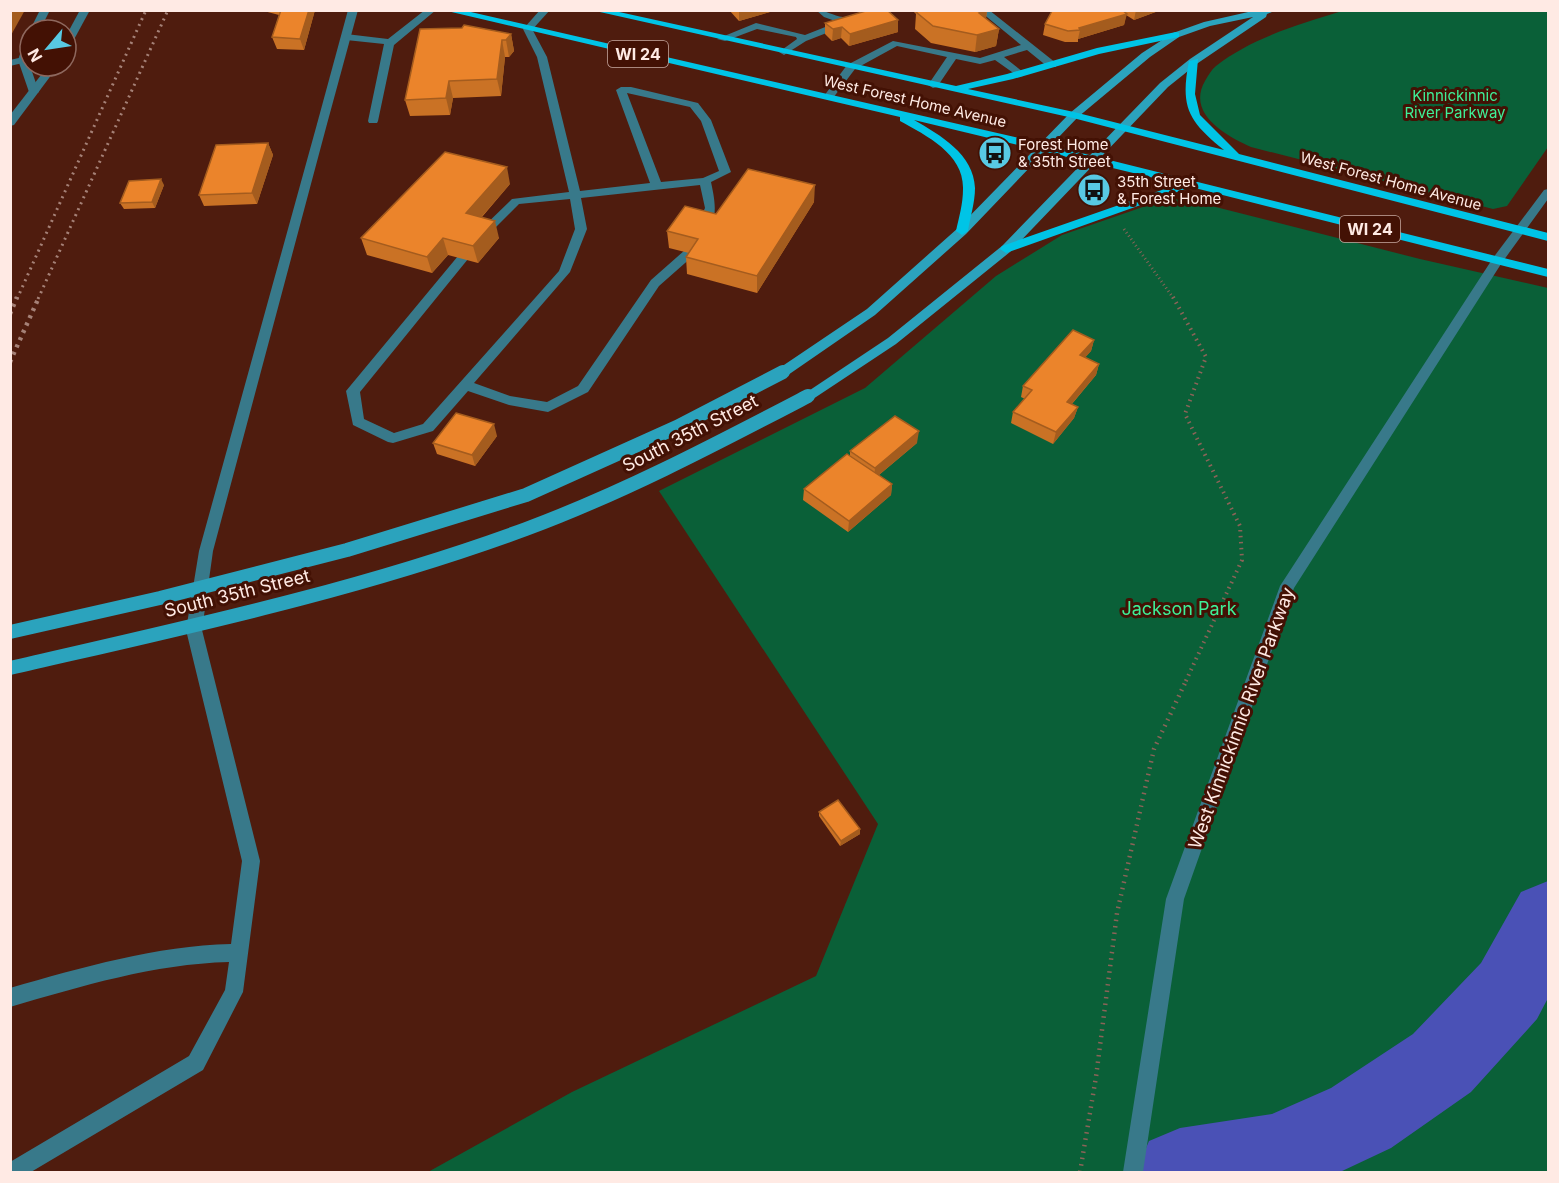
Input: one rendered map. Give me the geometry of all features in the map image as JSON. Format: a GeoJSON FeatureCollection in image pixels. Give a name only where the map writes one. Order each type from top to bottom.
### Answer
{"type":"FeatureCollection","features":[{"type":"Feature","properties":{"kind":"main road","name":"West Forest Home Avenue"},"geometry":{"type":"LineString","coordinates":[[447,10],[1045,147],[1548,273]]}},
{"type":"Feature","properties":{"kind":"main road","name":"West Forest Home Avenue"},"geometry":{"type":"LineString","coordinates":[[595,10],[1074,115],[1548,237]]}},
{"type":"Feature","properties":{"kind":"main road","name":"South 35th Street"},"geometry":{"type":"LineString","coordinates":[[10,632],[160,598],[347,550],[526,495],[676,427],[783,372],[871,312],[962,231],[1074,115],[1146,55],[1176,35],[1207,24],[1269,11]]}},
{"type":"Feature","properties":{"kind":"main road","name":"South 35th Street"},"geometry":{"type":"LineString","coordinates":[[10,668],[278,605],[404,570],[526,529],[651,477],[808,396],[892,341],[1006,249],[1121,127],[1164,85],[1194,61],[1269,11]]}},
{"type":"Feature","properties":{"kind":"main road"},"geometry":{"type":"LineString","coordinates":[[951,89],[1019,74],[1097,51],[1176,35]]}},
{"type":"Feature","properties":{"kind":"main road"},"geometry":{"type":"LineString","coordinates":[[1194,61],[1188,87],[1193,114],[1204,128],[1239,157]]}},
{"type":"Feature","properties":{"kind":"main road"},"geometry":{"type":"LineString","coordinates":[[888,110],[931,134],[948,147],[963,164],[969,185],[962,231]]}},
{"type":"Feature","properties":{"kind":"main road"},"geometry":{"type":"LineString","coordinates":[[1006,249],[1192,183]]}},
{"type":"Feature","properties":{"kind":"street"},"geometry":{"type":"LineString","coordinates":[[13,1173],[196,1063],[234,992],[251,861],[194,630],[206,551],[353,10]]}},
{"type":"Feature","properties":{"kind":"street"},"geometry":{"type":"LineString","coordinates":[[373,121],[391,42],[432,10]]}},
{"type":"Feature","properties":{"kind":"street"},"geometry":{"type":"LineString","coordinates":[[462,259],[353,391],[358,422],[393,438],[428,428],[564,272],[581,229],[542,57],[528,29],[546,10]]}},
{"type":"Feature","properties":{"kind":"street"},"geometry":{"type":"LineString","coordinates":[[820,10],[827,17],[838,21],[852,20]]}},
{"type":"Feature","properties":{"kind":"street"},"geometry":{"type":"LineString","coordinates":[[784,52],[802,39],[886,10]]}},
{"type":"Feature","properties":{"kind":"street"},"geometry":{"type":"LineString","coordinates":[[987,13],[1052,65]]}},
{"type":"Feature","properties":{"kind":"street"},"geometry":{"type":"LineString","coordinates":[[722,39],[756,26],[799,35],[802,39]]}},
{"type":"Feature","properties":{"kind":"street"},"geometry":{"type":"LineString","coordinates":[[346,38],[391,42]]}},
{"type":"Feature","properties":{"kind":"street"},"geometry":{"type":"LineString","coordinates":[[829,96],[851,67],[896,43],[980,61],[1028,46]]}},
{"type":"Feature","properties":{"kind":"street"},"geometry":{"type":"LineString","coordinates":[[933,85],[952,55]]}},
{"type":"Feature","properties":{"kind":"street"},"geometry":{"type":"LineString","coordinates":[[997,56],[1019,74]]}},
{"type":"Feature","properties":{"kind":"street"},"geometry":{"type":"LineString","coordinates":[[29,78],[34,92]]}},
{"type":"Feature","properties":{"kind":"street"},"geometry":{"type":"LineString","coordinates":[[10,123],[44,78]]}},
{"type":"Feature","properties":{"kind":"street"},"geometry":{"type":"LineString","coordinates":[[483,233],[516,201],[705,181],[725,172],[706,120],[694,105],[631,90],[621,90],[656,185]]}},
{"type":"Feature","properties":{"kind":"street"},"geometry":{"type":"LineString","coordinates":[[702,227],[711,208],[705,181]]}},
{"type":"Feature","properties":{"kind":"street","name":"West Kinnickinnic River Parkway"},"geometry":{"type":"LineString","coordinates":[[1133,1173],[1175,899],[1287,586],[1497,261],[1548,192]]}},
{"type":"Feature","properties":{"kind":"street"},"geometry":{"type":"LineString","coordinates":[[465,385],[509,400],[548,407],[583,389],[655,283],[689,253]]}},
{"type":"Feature","properties":{"kind":"street"},"geometry":{"type":"LineString","coordinates":[[10,998],[88,975],[191,954],[239,953]]}},
{"type":"Feature","properties":{"kind":"path"},"geometry":{"type":"LineString","coordinates":[[1080,1173],[1096,1077],[1118,913],[1154,749],[1242,560],[1240,526],[1185,414],[1206,357],[1174,299],[1120,224]]}},
{"type":"Feature","properties":{"kind":"green space","name":"Kinnickinnic River Parkway"},"geometry":{"type":"Polygon","coordinates":[[[1342,11],[1548,11],[1548,147],[1507,206],[1493,209],[1251,147],[1231,137],[1212,122],[1201,104],[1201,93],[1205,81],[1216,66],[1260,40],[1342,11]]]}},
{"type":"Feature","properties":{"kind":"green space","name":"Jackson Park"},"geometry":{"type":"Polygon","coordinates":[[[1166,199],[1188,200],[1420,259],[1548,288],[1548,1172],[428,1172],[572,1092],[816,976],[878,824],[659,491],[865,388],[996,276],[1062,235],[1166,199]]]}},
{"type":"Feature","properties":{"kind":"building"},"geometry":{"type":"Polygon","coordinates":[[[281,10],[309,10],[300,39],[272,37],[281,10]]]}},
{"type":"Feature","properties":{"kind":"building"},"geometry":{"type":"Polygon","coordinates":[[[869,10],[887,10],[898,20],[850,34],[842,27],[833,29],[825,23],[869,10]]]}},
{"type":"Feature","properties":{"kind":"building"},"geometry":{"type":"Polygon","coordinates":[[[922,10],[986,10],[979,13],[999,29],[977,35],[933,26],[916,12],[922,10]]]}},
{"type":"Feature","properties":{"kind":"building"},"geometry":{"type":"Polygon","coordinates":[[[1054,10],[1122,10],[1127,14],[1079,28],[1080,30],[1068,31],[1045,24],[1054,10]]]}},
{"type":"Feature","properties":{"kind":"building"},"geometry":{"type":"Polygon","coordinates":[[[464,25],[511,34],[506,40],[502,40],[497,79],[449,81],[446,98],[405,100],[420,29],[462,28],[464,25]]]}},
{"type":"Feature","properties":{"kind":"building"},"geometry":{"type":"Polygon","coordinates":[[[268,143],[252,193],[199,195],[216,145],[268,143]]]}},
{"type":"Feature","properties":{"kind":"building"},"geometry":{"type":"Polygon","coordinates":[[[445,152],[507,167],[466,213],[495,221],[473,246],[443,238],[427,257],[361,238],[445,152]]]}},
{"type":"Feature","properties":{"kind":"building"},"geometry":{"type":"Polygon","coordinates":[[[748,169],[815,185],[757,276],[686,257],[698,239],[667,231],[685,206],[716,214],[748,169]]]}},
{"type":"Feature","properties":{"kind":"building"},"geometry":{"type":"Polygon","coordinates":[[[161,179],[152,202],[120,203],[129,181],[161,179]]]}},
{"type":"Feature","properties":{"kind":"building"},"geometry":{"type":"Polygon","coordinates":[[[1073,330],[1094,340],[1080,355],[1099,364],[1067,402],[1078,407],[1056,432],[1013,412],[1032,390],[1023,386],[1073,330]]]}},
{"type":"Feature","properties":{"kind":"building"},"geometry":{"type":"Polygon","coordinates":[[[456,413],[494,424],[472,455],[433,443],[456,413]]]}},
{"type":"Feature","properties":{"kind":"building"},"geometry":{"type":"Polygon","coordinates":[[[895,416],[919,431],[875,468],[850,451],[895,416]]]}},
{"type":"Feature","properties":{"kind":"building"},"geometry":{"type":"Polygon","coordinates":[[[847,454],[892,484],[849,521],[804,489],[847,454]]]}},
{"type":"Feature","properties":{"kind":"building"},"geometry":{"type":"Polygon","coordinates":[[[838,800],[860,829],[841,841],[819,812],[838,800]]]}},
{"type":"Feature","properties":{"kind":"waterway"},"geometry":{"type":"LineString","coordinates":[[1180,1172],[1276,1157],[1361,1118],[1442,1063],[1509,991],[1548,919]]}},
{"type":"Feature","properties":{"kind":"railway"},"geometry":{"type":"LineString","coordinates":[[17,299],[146,10]]}},
{"type":"Feature","properties":{"kind":"railway"},"geometry":{"type":"LineString","coordinates":[[38,299],[168,10]]}},
{"type":"Feature","properties":{"kind":"railway"},"geometry":{"type":"LineString","coordinates":[[10,314],[17,297]]}},
{"type":"Feature","properties":{"kind":"railway"},"geometry":{"type":"LineString","coordinates":[[10,362],[39,297]]}},
{"type":"Feature","properties":{"kind":"place","name":"Forest Home & 35th Street"},"geometry":{"type":"Point","coordinates":[995,153]}},
{"type":"Feature","properties":{"kind":"place","name":"35th Street & Forest Home"},"geometry":{"type":"Point","coordinates":[1094,190]}}]}
